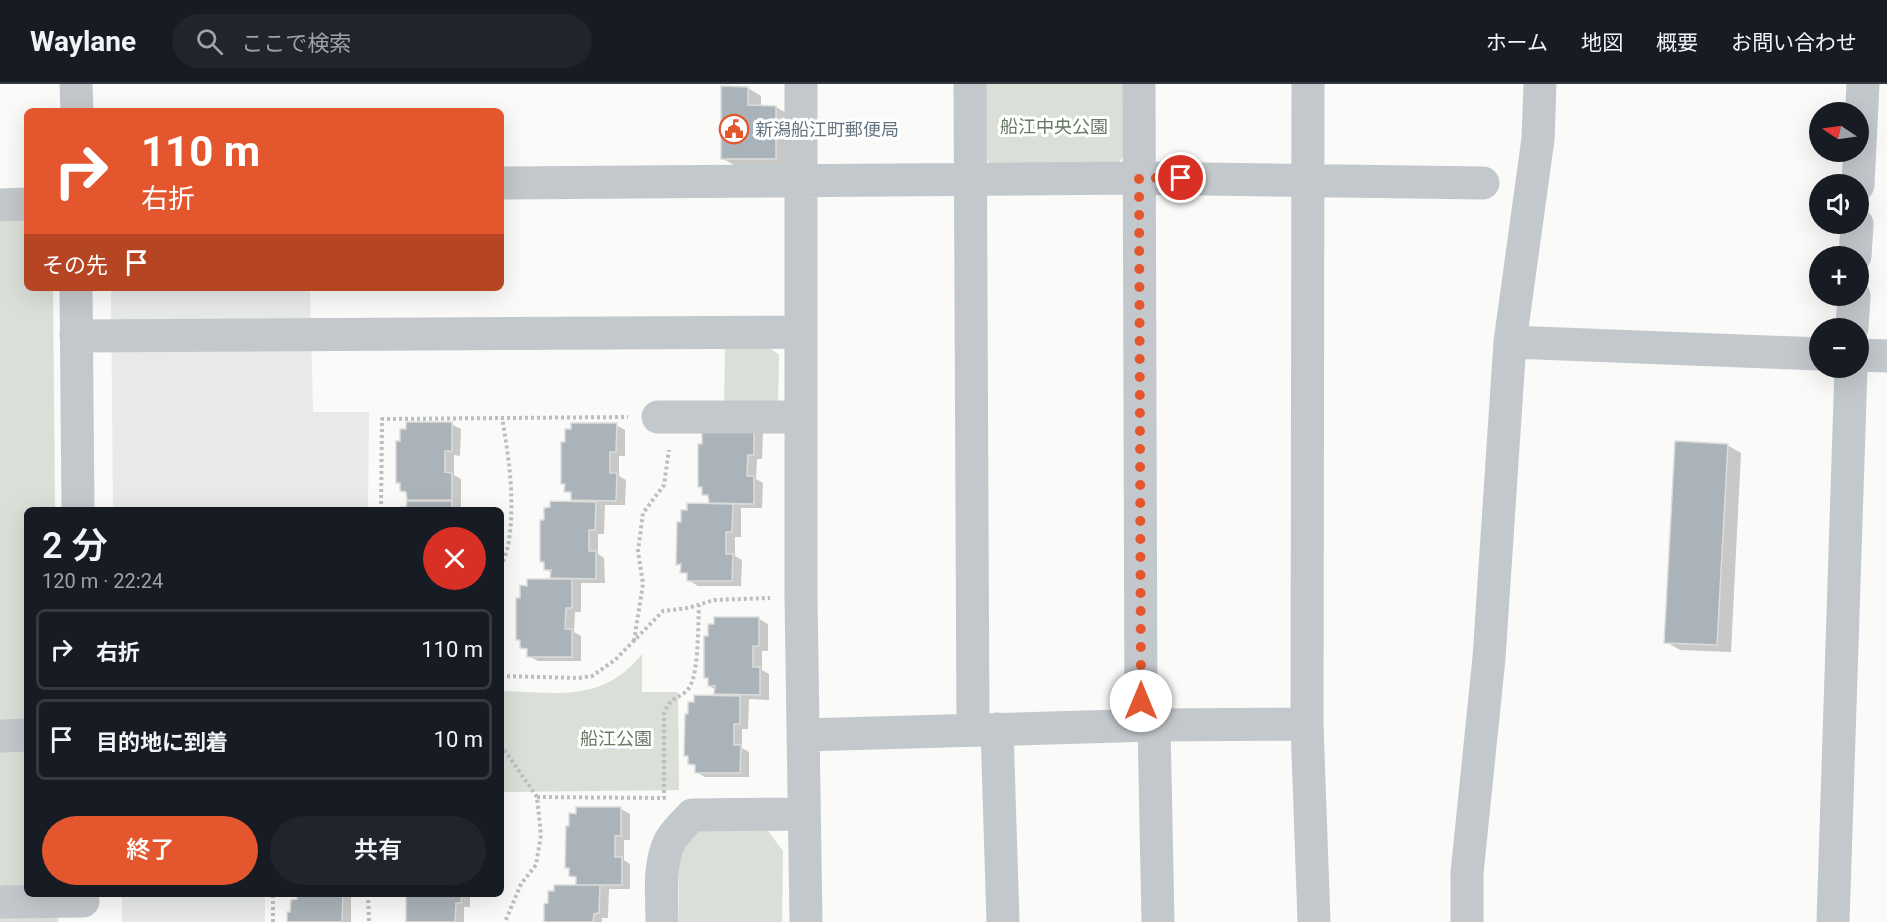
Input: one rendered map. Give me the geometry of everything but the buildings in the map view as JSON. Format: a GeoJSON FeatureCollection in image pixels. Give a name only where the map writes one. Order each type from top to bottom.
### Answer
{"type":"FeatureCollection","features":[{"type":"Feature","properties":{"kind":"street"},"geometry":{"type":"LineString","coordinates":[[76,84],[77,108]]}},
{"type":"Feature","properties":{"kind":"street"},"geometry":{"type":"LineString","coordinates":[[801,84],[801,598],[806,922]]}},
{"type":"Feature","properties":{"kind":"street"},"geometry":{"type":"LineString","coordinates":[[970,84],[985,729],[1003,922]]}},
{"type":"Feature","properties":{"kind":"street"},"geometry":{"type":"LineString","coordinates":[[1139,84],[1148,725],[1158,922]]}},
{"type":"Feature","properties":{"kind":"street"},"geometry":{"type":"LineString","coordinates":[[1308,84],[1307,724],[1314,922]]}},
{"type":"Feature","properties":{"kind":"street"},"geometry":{"type":"LineString","coordinates":[[1467,922],[1467,873],[1489,658],[1510,342],[1538,139],[1540,84]]}},
{"type":"Feature","properties":{"kind":"street"},"geometry":{"type":"LineString","coordinates":[[1859,174],[1863,84]]}},
{"type":"Feature","properties":{"kind":"street"},"geometry":{"type":"LineString","coordinates":[[504,183],[1139,178],[1483,183]]}},
{"type":"Feature","properties":{"kind":"street"},"geometry":{"type":"LineString","coordinates":[[0,204],[24,204]]}},
{"type":"Feature","properties":{"kind":"street"},"geometry":{"type":"LineString","coordinates":[[76,291],[78,507]]}},
{"type":"Feature","properties":{"kind":"street"},"geometry":{"type":"LineString","coordinates":[[76,336],[801,332]]}},
{"type":"Feature","properties":{"kind":"street"},"geometry":{"type":"LineString","coordinates":[[1510,342],[1809,354]]}},
{"type":"Feature","properties":{"kind":"street"},"geometry":{"type":"LineString","coordinates":[[1869,355],[1887,356]]}},
{"type":"Feature","properties":{"kind":"street"},"geometry":{"type":"LineString","coordinates":[[1833,922],[1851,378]]}},
{"type":"Feature","properties":{"kind":"street"},"geometry":{"type":"LineString","coordinates":[[658,417],[801,417]]}},
{"type":"Feature","properties":{"kind":"street"},"geometry":{"type":"LineString","coordinates":[[804,735],[1148,725],[1307,724]]}},
{"type":"Feature","properties":{"kind":"street"},"geometry":{"type":"LineString","coordinates":[[662,922],[662,876],[665,856],[671,839],[692,815],[804,814]]}},
{"type":"Feature","properties":{"kind":"street"},"geometry":{"type":"LineString","coordinates":[[2,902],[83,906]]}},
{"type":"Feature","properties":{"kind":"path"},"geometry":{"type":"LineString","coordinates":[[381,507],[382,419],[658,417],[674,428],[664,485],[643,513],[638,551],[643,584],[634,641]]}},
{"type":"Feature","properties":{"kind":"path"},"geometry":{"type":"LineString","coordinates":[[502,418],[507,444],[511,505],[509,542],[504,558]]}},
{"type":"Feature","properties":{"kind":"path"},"geometry":{"type":"LineString","coordinates":[[504,676],[579,678],[592,676],[615,660],[663,611],[714,600],[801,598]]}},
{"type":"Feature","properties":{"kind":"path"},"geometry":{"type":"LineString","coordinates":[[537,797],[664,798],[664,713],[669,702],[688,690],[694,678],[699,605]]}},
{"type":"Feature","properties":{"kind":"path"},"geometry":{"type":"LineString","coordinates":[[504,749],[537,797],[542,835],[536,865],[522,884],[505,922]]}},
{"type":"Feature","properties":{"kind":"path"},"geometry":{"type":"LineString","coordinates":[[273,897],[273,922]]}},
{"type":"Feature","properties":{"kind":"path"},"geometry":{"type":"LineString","coordinates":[[368,897],[369,922]]}},
{"type":"Feature","properties":{"kind":"shaded area"},"geometry":{"type":"Polygon","coordinates":[[[111,291],[310,291],[313,412],[369,412],[368,507],[113,507],[111,291]]]}},
{"type":"Feature","properties":{"kind":"shaded area"},"geometry":{"type":"Polygon","coordinates":[[[122,897],[265,897],[265,922],[122,922],[122,897]]]}},
{"type":"Feature","properties":{"kind":"green space","name":"船江中央公園"},"geometry":{"type":"Polygon","coordinates":[[[983,84],[1125,84],[1125,155],[1113,168],[995,169],[984,157],[983,84]]]}},
{"type":"Feature","properties":{"kind":"green space"},"geometry":{"type":"Polygon","coordinates":[[[0,216],[24,217],[24,291],[53,291],[55,507],[24,507],[24,897],[58,897],[58,922],[0,922],[0,216]]]}},
{"type":"Feature","properties":{"kind":"green space"},"geometry":{"type":"Polygon","coordinates":[[[725,347],[768,347],[779,355],[778,406],[724,405],[725,347]]]}},
{"type":"Feature","properties":{"kind":"green space","name":"船江公園"},"geometry":{"type":"Polygon","coordinates":[[[642,654],[642,692],[678,692],[679,790],[504,792],[504,691],[578,692],[611,681],[627,670],[642,654]]]}},
{"type":"Feature","properties":{"kind":"green space"},"geometry":{"type":"Polygon","coordinates":[[[706,829],[768,831],[783,851],[782,922],[679,922],[678,855],[697,832],[706,829]]]}},
{"type":"Feature","properties":{"kind":"place","name":"新潟船江町郵便局"},"geometry":{"type":"Point","coordinates":[734,129]}},
{"type":"Feature","properties":{"kind":"route"},"geometry":{"type":"LineString","coordinates":[[1141,701],[1139,178],[1181,178]]}}]}
